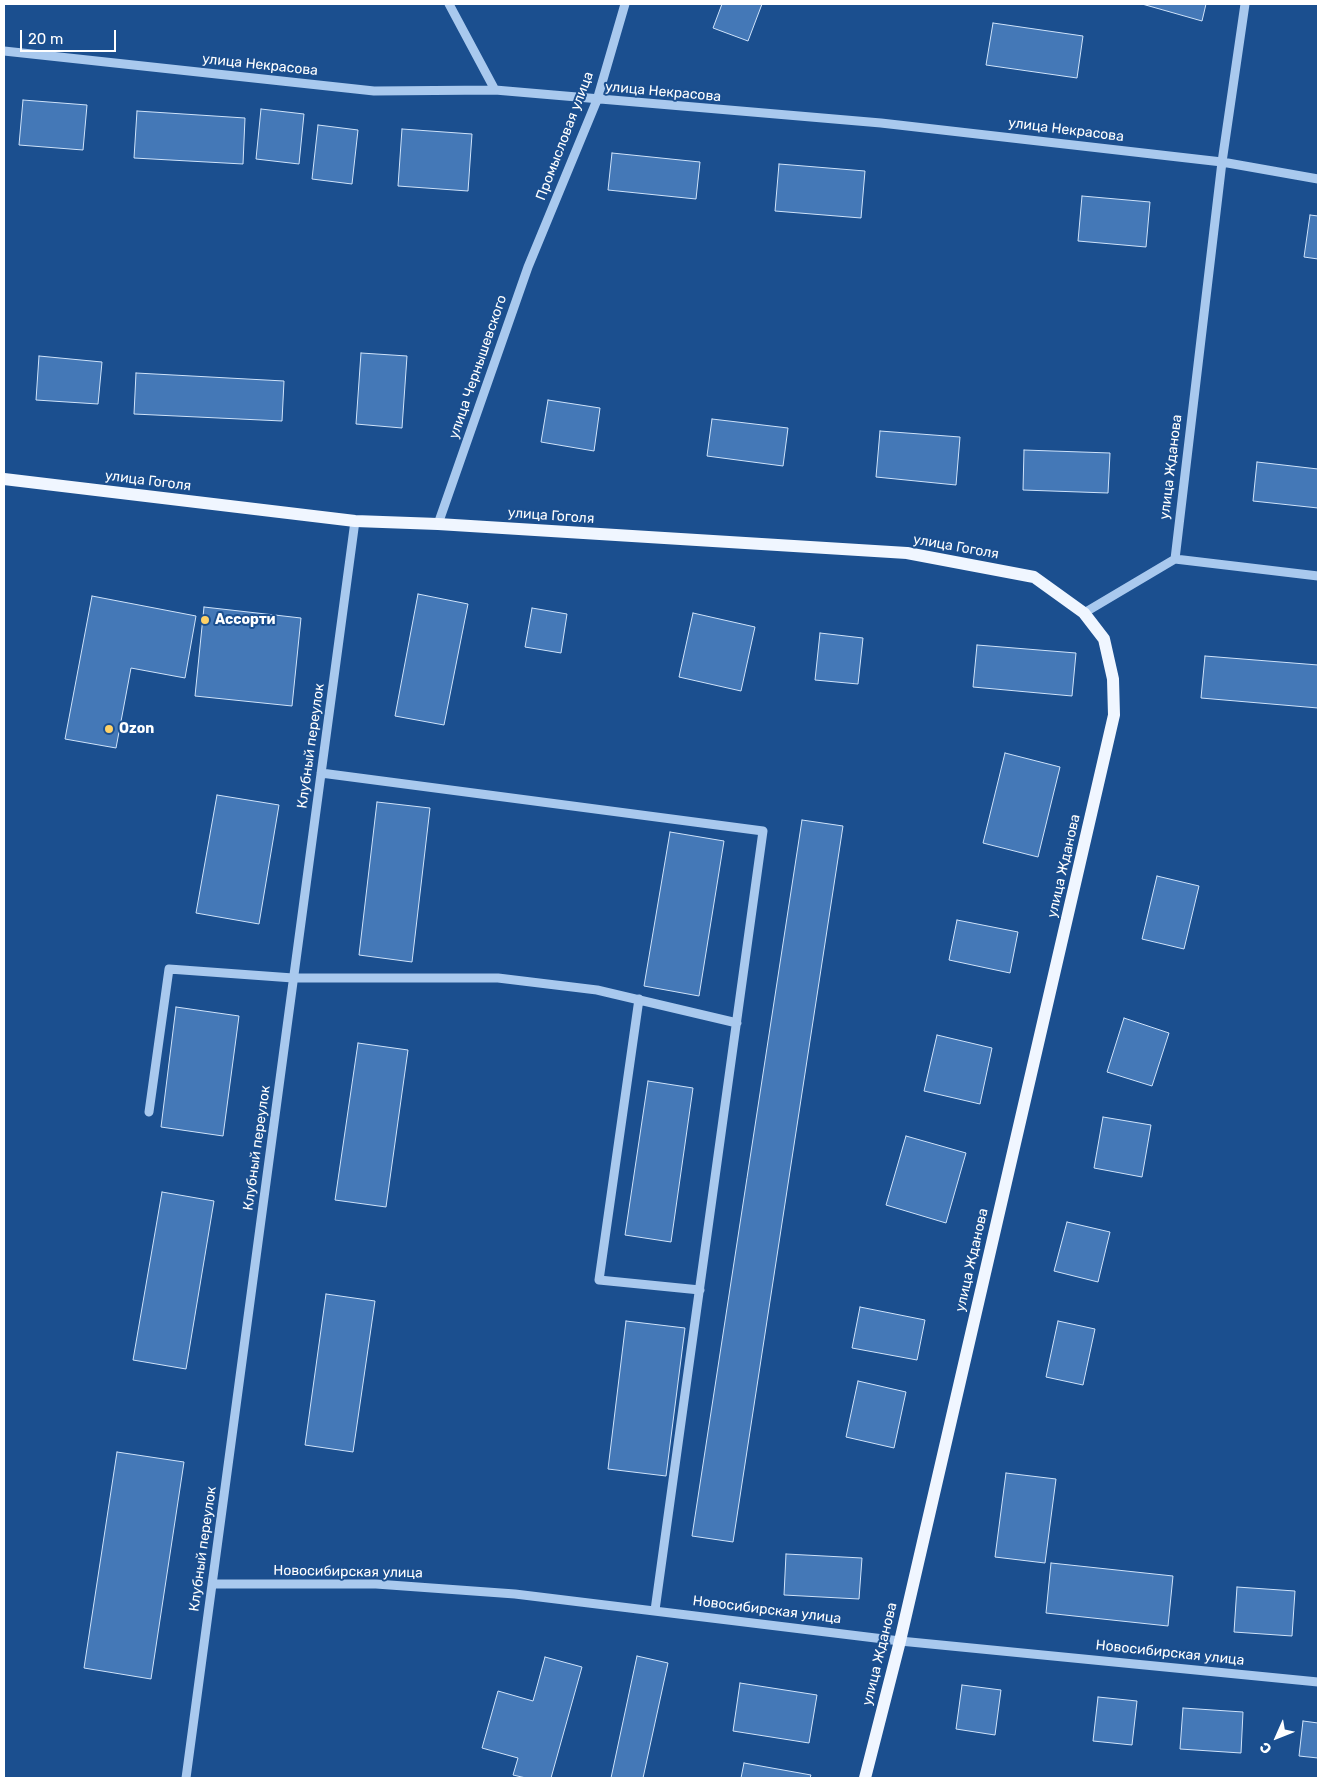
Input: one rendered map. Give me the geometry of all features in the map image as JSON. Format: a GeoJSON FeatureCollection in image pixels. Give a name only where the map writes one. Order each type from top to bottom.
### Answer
{"type":"FeatureCollection","features":[{"type":"Feature","properties":{"kind":"main road","name":"улица Гоголя"},"geometry":{"type":"LineString","coordinates":[[4,479],[355,521],[438,524],[907,553],[1034,577],[1084,613]]}},
{"type":"Feature","properties":{"kind":"main road","name":"улица Жданова"},"geometry":{"type":"LineString","coordinates":[[865,1778],[900,1640],[1114,715],[1113,680],[1104,639],[1084,613]]}},
{"type":"Feature","properties":{"kind":"street"},"geometry":{"type":"LineString","coordinates":[[449,4],[494,90]]}},
{"type":"Feature","properties":{"kind":"street","name":"Промысловая улица"},"geometry":{"type":"LineString","coordinates":[[547,220],[597,100],[625,4]]}},
{"type":"Feature","properties":{"kind":"street","name":"улица Жданова"},"geometry":{"type":"LineString","coordinates":[[1175,559],[1222,162],[1245,4]]}},
{"type":"Feature","properties":{"kind":"street","name":"улица Некрасова"},"geometry":{"type":"LineString","coordinates":[[4,51],[374,91],[494,90],[881,123],[1222,162],[1318,178]]}},
{"type":"Feature","properties":{"kind":"street","name":"улица Чернышевского"},"geometry":{"type":"LineString","coordinates":[[438,524],[528,267],[547,220]]}},
{"type":"Feature","properties":{"kind":"street","name":"Клубный переулок"},"geometry":{"type":"LineString","coordinates":[[186,1778],[355,521]]}},
{"type":"Feature","properties":{"kind":"street"},"geometry":{"type":"LineString","coordinates":[[1084,613],[1175,559],[1318,576]]}},
{"type":"Feature","properties":{"kind":"street"},"geometry":{"type":"LineString","coordinates":[[321,773],[763,831],[656,1610]]}},
{"type":"Feature","properties":{"kind":"street"},"geometry":{"type":"LineString","coordinates":[[150,1112],[169,969],[294,978],[498,978],[597,990],[737,1022]]}},
{"type":"Feature","properties":{"kind":"street"},"geometry":{"type":"LineString","coordinates":[[639,999],[599,1280],[700,1290]]}},
{"type":"Feature","properties":{"kind":"street","name":"Новосибирская улица"},"geometry":{"type":"LineString","coordinates":[[212,1584],[376,1584],[515,1594],[900,1640],[1318,1682]]}},
{"type":"Feature","properties":{"kind":"building"},"geometry":{"type":"Polygon","coordinates":[[[722,4],[762,4],[748,41],[713,28],[722,4]]]}},
{"type":"Feature","properties":{"kind":"building"},"geometry":{"type":"Polygon","coordinates":[[[1142,4],[1206,4],[1202,21],[1142,4]]]}},
{"type":"Feature","properties":{"kind":"building"},"geometry":{"type":"Polygon","coordinates":[[[993,23],[1083,36],[1077,78],[986,65],[993,23]]]}},
{"type":"Feature","properties":{"kind":"building"},"geometry":{"type":"Polygon","coordinates":[[[23,100],[87,105],[83,150],[19,145],[23,100]]]}},
{"type":"Feature","properties":{"kind":"building"},"geometry":{"type":"Polygon","coordinates":[[[261,109],[304,114],[299,164],[256,159],[261,109]]]}},
{"type":"Feature","properties":{"kind":"building"},"geometry":{"type":"Polygon","coordinates":[[[137,111],[245,118],[243,164],[134,158],[137,111]]]}},
{"type":"Feature","properties":{"kind":"building"},"geometry":{"type":"Polygon","coordinates":[[[318,125],[358,130],[352,184],[312,179],[318,125]]]}},
{"type":"Feature","properties":{"kind":"building"},"geometry":{"type":"Polygon","coordinates":[[[402,129],[472,134],[468,191],[398,186],[402,129]]]}},
{"type":"Feature","properties":{"kind":"building"},"geometry":{"type":"Polygon","coordinates":[[[612,153],[700,162],[696,199],[608,190],[612,153]]]}},
{"type":"Feature","properties":{"kind":"building"},"geometry":{"type":"Polygon","coordinates":[[[779,164],[865,171],[861,218],[775,211],[779,164]]]}},
{"type":"Feature","properties":{"kind":"building"},"geometry":{"type":"Polygon","coordinates":[[[1082,196],[1150,202],[1146,247],[1078,241],[1082,196]]]}},
{"type":"Feature","properties":{"kind":"building"},"geometry":{"type":"Polygon","coordinates":[[[1310,215],[1318,216],[1318,259],[1304,257],[1310,215]]]}},
{"type":"Feature","properties":{"kind":"building"},"geometry":{"type":"Polygon","coordinates":[[[361,353],[407,356],[402,428],[356,424],[361,353]]]}},
{"type":"Feature","properties":{"kind":"building"},"geometry":{"type":"Polygon","coordinates":[[[39,356],[102,362],[98,404],[36,400],[39,356]]]}},
{"type":"Feature","properties":{"kind":"building"},"geometry":{"type":"Polygon","coordinates":[[[136,373],[284,381],[282,421],[134,414],[136,373]]]}},
{"type":"Feature","properties":{"kind":"building"},"geometry":{"type":"Polygon","coordinates":[[[548,400],[600,408],[594,451],[541,442],[548,400]]]}},
{"type":"Feature","properties":{"kind":"building"},"geometry":{"type":"Polygon","coordinates":[[[712,419],[788,428],[783,466],[707,456],[712,419]]]}},
{"type":"Feature","properties":{"kind":"building"},"geometry":{"type":"Polygon","coordinates":[[[880,431],[960,437],[956,485],[876,477],[880,431]]]}},
{"type":"Feature","properties":{"kind":"building"},"geometry":{"type":"Polygon","coordinates":[[[1024,450],[1110,453],[1108,493],[1023,490],[1024,450]]]}},
{"type":"Feature","properties":{"kind":"building"},"geometry":{"type":"Polygon","coordinates":[[[1257,462],[1318,469],[1318,508],[1253,501],[1257,462]]]}},
{"type":"Feature","properties":{"kind":"building"},"geometry":{"type":"Polygon","coordinates":[[[418,594],[468,604],[444,725],[395,716],[418,594]]]}},
{"type":"Feature","properties":{"kind":"building"},"geometry":{"type":"Polygon","coordinates":[[[92,596],[196,616],[185,678],[131,668],[116,748],[65,739],[92,596]]]}},
{"type":"Feature","properties":{"kind":"building"},"geometry":{"type":"Polygon","coordinates":[[[204,607],[301,618],[292,706],[195,696],[204,607]]]}},
{"type":"Feature","properties":{"kind":"building"},"geometry":{"type":"Polygon","coordinates":[[[532,608],[567,614],[561,653],[525,647],[532,608]]]}},
{"type":"Feature","properties":{"kind":"building"},"geometry":{"type":"Polygon","coordinates":[[[693,613],[755,627],[741,691],[679,677],[693,613]]]}},
{"type":"Feature","properties":{"kind":"building"},"geometry":{"type":"Polygon","coordinates":[[[820,633],[863,638],[858,684],[815,680],[820,633]]]}},
{"type":"Feature","properties":{"kind":"building"},"geometry":{"type":"Polygon","coordinates":[[[977,645],[1076,653],[1072,696],[973,687],[977,645]]]}},
{"type":"Feature","properties":{"kind":"building"},"geometry":{"type":"Polygon","coordinates":[[[1205,656],[1318,665],[1318,708],[1201,698],[1205,656]]]}},
{"type":"Feature","properties":{"kind":"building"},"geometry":{"type":"Polygon","coordinates":[[[1005,753],[1060,767],[1038,857],[983,843],[1005,753]]]}},
{"type":"Feature","properties":{"kind":"building"},"geometry":{"type":"Polygon","coordinates":[[[217,795],[279,805],[259,924],[196,913],[217,795]]]}},
{"type":"Feature","properties":{"kind":"building"},"geometry":{"type":"Polygon","coordinates":[[[377,802],[430,808],[412,962],[359,955],[377,802]]]}},
{"type":"Feature","properties":{"kind":"building"},"geometry":{"type":"Polygon","coordinates":[[[802,820],[843,826],[733,1542],[692,1536],[802,820]]]}},
{"type":"Feature","properties":{"kind":"building"},"geometry":{"type":"Polygon","coordinates":[[[670,832],[724,841],[699,996],[644,986],[670,832]]]}},
{"type":"Feature","properties":{"kind":"building"},"geometry":{"type":"Polygon","coordinates":[[[1157,876],[1199,886],[1184,949],[1142,939],[1157,876]]]}},
{"type":"Feature","properties":{"kind":"building"},"geometry":{"type":"Polygon","coordinates":[[[957,920],[1018,932],[1010,973],[949,960],[957,920]]]}},
{"type":"Feature","properties":{"kind":"building"},"geometry":{"type":"Polygon","coordinates":[[[176,1007],[239,1016],[223,1136],[161,1127],[176,1007]]]}},
{"type":"Feature","properties":{"kind":"building"},"geometry":{"type":"Polygon","coordinates":[[[1124,1018],[1169,1033],[1152,1086],[1107,1072],[1124,1018]]]}},
{"type":"Feature","properties":{"kind":"building"},"geometry":{"type":"Polygon","coordinates":[[[937,1035],[992,1048],[980,1104],[924,1091],[937,1035]]]}},
{"type":"Feature","properties":{"kind":"building"},"geometry":{"type":"Polygon","coordinates":[[[358,1043],[408,1050],[386,1207],[335,1200],[358,1043]]]}},
{"type":"Feature","properties":{"kind":"building"},"geometry":{"type":"Polygon","coordinates":[[[648,1081],[693,1088],[671,1242],[625,1235],[648,1081]]]}},
{"type":"Feature","properties":{"kind":"building"},"geometry":{"type":"Polygon","coordinates":[[[1103,1117],[1151,1125],[1142,1177],[1094,1168],[1103,1117]]]}},
{"type":"Feature","properties":{"kind":"building"},"geometry":{"type":"Polygon","coordinates":[[[906,1136],[966,1153],[946,1223],[886,1205],[906,1136]]]}},
{"type":"Feature","properties":{"kind":"building"},"geometry":{"type":"Polygon","coordinates":[[[162,1192],[214,1201],[186,1369],[133,1360],[162,1192]]]}},
{"type":"Feature","properties":{"kind":"building"},"geometry":{"type":"Polygon","coordinates":[[[1067,1222],[1110,1232],[1098,1282],[1054,1271],[1067,1222]]]}},
{"type":"Feature","properties":{"kind":"building"},"geometry":{"type":"Polygon","coordinates":[[[326,1294],[375,1301],[353,1452],[305,1445],[326,1294]]]}},
{"type":"Feature","properties":{"kind":"building"},"geometry":{"type":"Polygon","coordinates":[[[860,1307],[925,1320],[917,1360],[852,1348],[860,1307]]]}},
{"type":"Feature","properties":{"kind":"building"},"geometry":{"type":"Polygon","coordinates":[[[626,1321],[685,1328],[666,1476],[608,1469],[626,1321]]]}},
{"type":"Feature","properties":{"kind":"building"},"geometry":{"type":"Polygon","coordinates":[[[1058,1321],[1095,1329],[1083,1385],[1046,1377],[1058,1321]]]}},
{"type":"Feature","properties":{"kind":"building"},"geometry":{"type":"Polygon","coordinates":[[[858,1381],[906,1392],[894,1448],[846,1437],[858,1381]]]}},
{"type":"Feature","properties":{"kind":"building"},"geometry":{"type":"Polygon","coordinates":[[[117,1452],[184,1462],[151,1679],[84,1668],[117,1452]]]}},
{"type":"Feature","properties":{"kind":"building"},"geometry":{"type":"Polygon","coordinates":[[[1006,1473],[1056,1479],[1045,1563],[995,1557],[1006,1473]]]}},
{"type":"Feature","properties":{"kind":"building"},"geometry":{"type":"Polygon","coordinates":[[[786,1554],[862,1558],[859,1599],[784,1595],[786,1554]]]}},
{"type":"Feature","properties":{"kind":"building"},"geometry":{"type":"Polygon","coordinates":[[[1051,1563],[1173,1576],[1168,1626],[1046,1613],[1051,1563]]]}},
{"type":"Feature","properties":{"kind":"building"},"geometry":{"type":"Polygon","coordinates":[[[1237,1587],[1295,1591],[1292,1636],[1234,1632],[1237,1587]]]}},
{"type":"Feature","properties":{"kind":"building"},"geometry":{"type":"Polygon","coordinates":[[[637,1656],[668,1663],[643,1778],[611,1778],[637,1656]]]}},
{"type":"Feature","properties":{"kind":"building"},"geometry":{"type":"Polygon","coordinates":[[[545,1657],[582,1667],[551,1778],[526,1778],[513,1775],[518,1758],[482,1748],[498,1691],[533,1701],[545,1657]]]}},
{"type":"Feature","properties":{"kind":"building"},"geometry":{"type":"Polygon","coordinates":[[[740,1683],[817,1695],[809,1743],[733,1731],[740,1683]]]}},
{"type":"Feature","properties":{"kind":"building"},"geometry":{"type":"Polygon","coordinates":[[[962,1685],[1001,1690],[995,1735],[956,1729],[962,1685]]]}},
{"type":"Feature","properties":{"kind":"building"},"geometry":{"type":"Polygon","coordinates":[[[1098,1697],[1137,1701],[1132,1745],[1093,1741],[1098,1697]]]}},
{"type":"Feature","properties":{"kind":"building"},"geometry":{"type":"Polygon","coordinates":[[[1183,1708],[1243,1712],[1241,1753],[1180,1749],[1183,1708]]]}},
{"type":"Feature","properties":{"kind":"building"},"geometry":{"type":"Polygon","coordinates":[[[1303,1721],[1318,1723],[1318,1758],[1299,1756],[1303,1721]]]}},
{"type":"Feature","properties":{"kind":"building"},"geometry":{"type":"Polygon","coordinates":[[[744,1763],[811,1775],[810,1778],[741,1778],[744,1763]]]}},
{"type":"Feature","properties":{"kind":"place","name":"Ассорти"},"geometry":{"type":"Point","coordinates":[205,620]}},
{"type":"Feature","properties":{"kind":"place","name":"Ozon"},"geometry":{"type":"Point","coordinates":[109,729]}}]}
